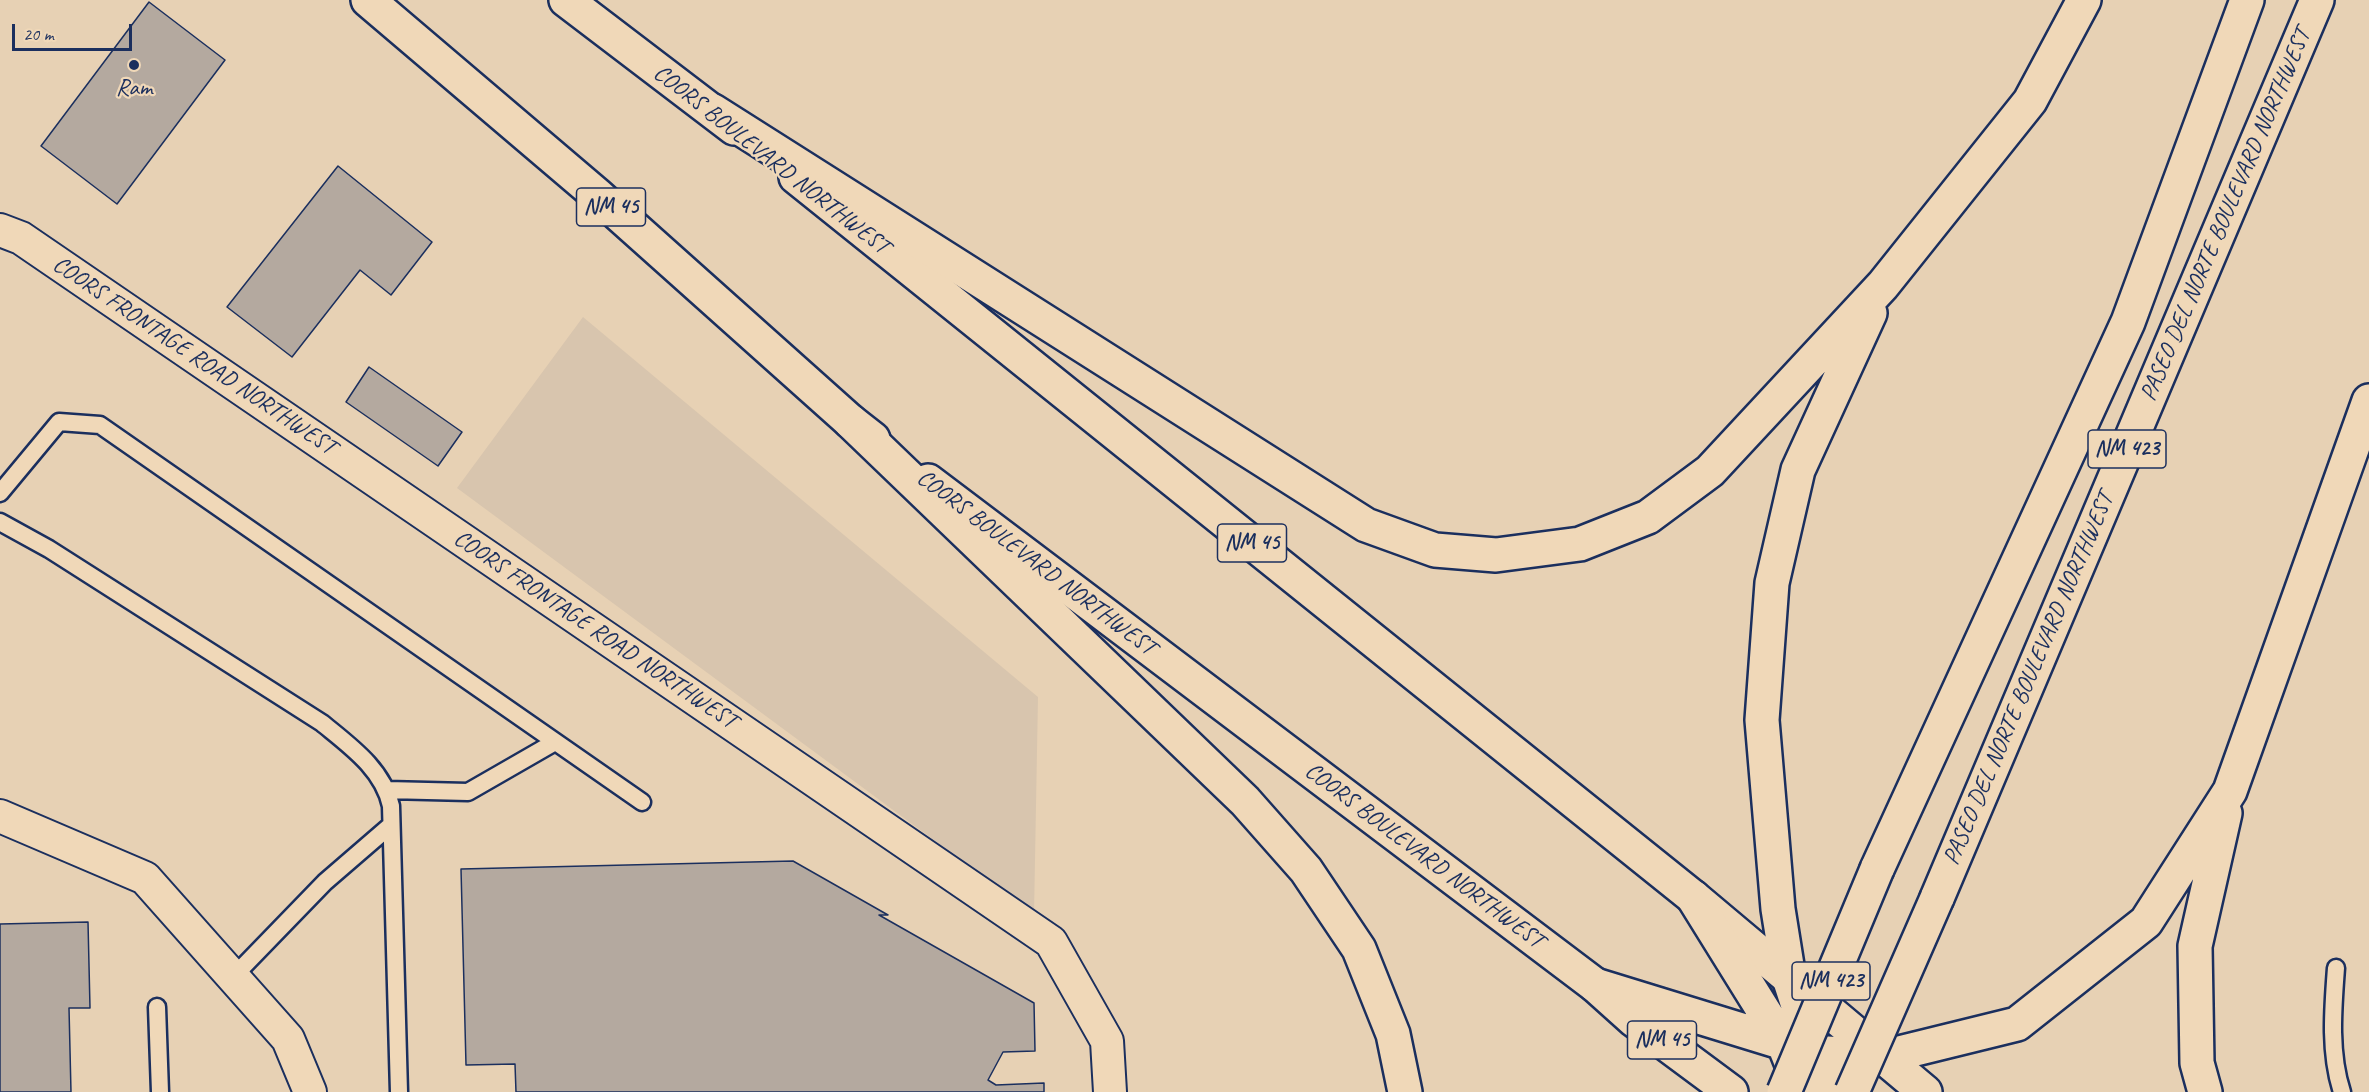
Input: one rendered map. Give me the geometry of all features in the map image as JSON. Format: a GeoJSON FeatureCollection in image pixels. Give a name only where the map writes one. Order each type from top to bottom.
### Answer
{"type":"FeatureCollection","features":[{"type":"Feature","properties":{"kind":"main road","name":"COORS BOULEVARD NORTHWEST"},"geometry":{"type":"LineString","coordinates":[[368,0],[596,194],[849,422],[1595,985],[1634,1020],[1731,1092]]}},
{"type":"Feature","properties":{"kind":"main road","name":"COORS BOULEVARD NORTHWEST"},"geometry":{"type":"LineString","coordinates":[[566,0],[713,111],[1693,897],[1925,1092]]}},
{"type":"Feature","properties":{"kind":"main road"},"geometry":{"type":"LineString","coordinates":[[713,111],[1366,525],[1435,550],[1496,555],[1580,544],[1648,517],[1710,471],[1883,285],[2030,101],[2084,0]]}},
{"type":"Feature","properties":{"kind":"main road","name":"PASEO DEL NORTE BOULEVARD NORTHWEST"},"geometry":{"type":"LineString","coordinates":[[1784,1092],[1877,869],[2128,322],[2247,0]]}},
{"type":"Feature","properties":{"kind":"main road","name":"PASEO DEL NORTE BOULEVARD NORTHWEST"},"geometry":{"type":"LineString","coordinates":[[1852,1092],[2317,0]]}},
{"type":"Feature","properties":{"kind":"main road"},"geometry":{"type":"LineString","coordinates":[[1803,1092],[1790,978],[1778,909],[1762,720],[1772,583],[1798,470],[1883,285]]}},
{"type":"Feature","properties":{"kind":"main road"},"geometry":{"type":"LineString","coordinates":[[2205,1092],[2197,1063],[2195,946],[2230,791],[2369,400]]}},
{"type":"Feature","properties":{"kind":"main road"},"geometry":{"type":"LineString","coordinates":[[849,422],[1245,801],[1306,870],[1359,949],[1393,1034],[1405,1092]]}},
{"type":"Feature","properties":{"kind":"main road"},"geometry":{"type":"LineString","coordinates":[[1595,985],[1798,1047],[1882,1057],[2017,1024],[2146,922],[2230,791]]}},
{"type":"Feature","properties":{"kind":"main road"},"geometry":{"type":"LineString","coordinates":[[1693,897],[1798,1047],[1833,1092]]}},
{"type":"Feature","properties":{"kind":"street","name":"COORS FRONTAGE ROAD NORTHWEST"},"geometry":{"type":"LineString","coordinates":[[0,230],[21,238],[1051,942],[1107,1041],[1110,1092]]}},
{"type":"Feature","properties":{"kind":"street"},"geometry":{"type":"LineString","coordinates":[[0,816],[145,878],[288,1039],[310,1092]]}},
{"type":"Feature","properties":{"kind":"lane"},"geometry":{"type":"LineString","coordinates":[[0,493],[59,422],[100,424],[642,802]]}},
{"type":"Feature","properties":{"kind":"lane"},"geometry":{"type":"LineString","coordinates":[[0,522],[49,549],[322,723],[361,754],[387,790],[391,825],[399,1092]]}},
{"type":"Feature","properties":{"kind":"lane"},"geometry":{"type":"LineString","coordinates":[[387,790],[468,792],[555,742]]}},
{"type":"Feature","properties":{"kind":"lane"},"geometry":{"type":"LineString","coordinates":[[233,977],[325,882],[391,825]]}},
{"type":"Feature","properties":{"kind":"lane"},"geometry":{"type":"LineString","coordinates":[[2336,968],[2333,1004],[2334,1046],[2342,1092]]}},
{"type":"Feature","properties":{"kind":"lane"},"geometry":{"type":"LineString","coordinates":[[157,1007],[160,1092]]}},
{"type":"Feature","properties":{"kind":"shaded area"},"geometry":{"type":"Polygon","coordinates":[[[583,317],[1038,697],[1034,914],[457,488],[583,317]]]}},
{"type":"Feature","properties":{"kind":"building"},"geometry":{"type":"Polygon","coordinates":[[[149,2],[225,60],[117,204],[41,146],[149,2]]]}},
{"type":"Feature","properties":{"kind":"building"},"geometry":{"type":"Polygon","coordinates":[[[338,166],[432,242],[391,295],[360,270],[292,357],[227,307],[338,166]]]}},
{"type":"Feature","properties":{"kind":"building"},"geometry":{"type":"Polygon","coordinates":[[[369,367],[462,432],[438,466],[346,402],[369,367]]]}},
{"type":"Feature","properties":{"kind":"building"},"geometry":{"type":"Polygon","coordinates":[[[793,861],[888,915],[879,915],[1034,1003],[1035,1051],[1003,1052],[988,1080],[996,1085],[1044,1083],[1044,1092],[516,1092],[515,1064],[466,1065],[461,869],[793,861]]]}},
{"type":"Feature","properties":{"kind":"building"},"geometry":{"type":"Polygon","coordinates":[[[88,922],[90,1008],[69,1008],[71,1092],[0,1092],[0,924],[88,922]]]}},
{"type":"Feature","properties":{"kind":"place","name":"Ram"},"geometry":{"type":"Point","coordinates":[134,65]}}]}
